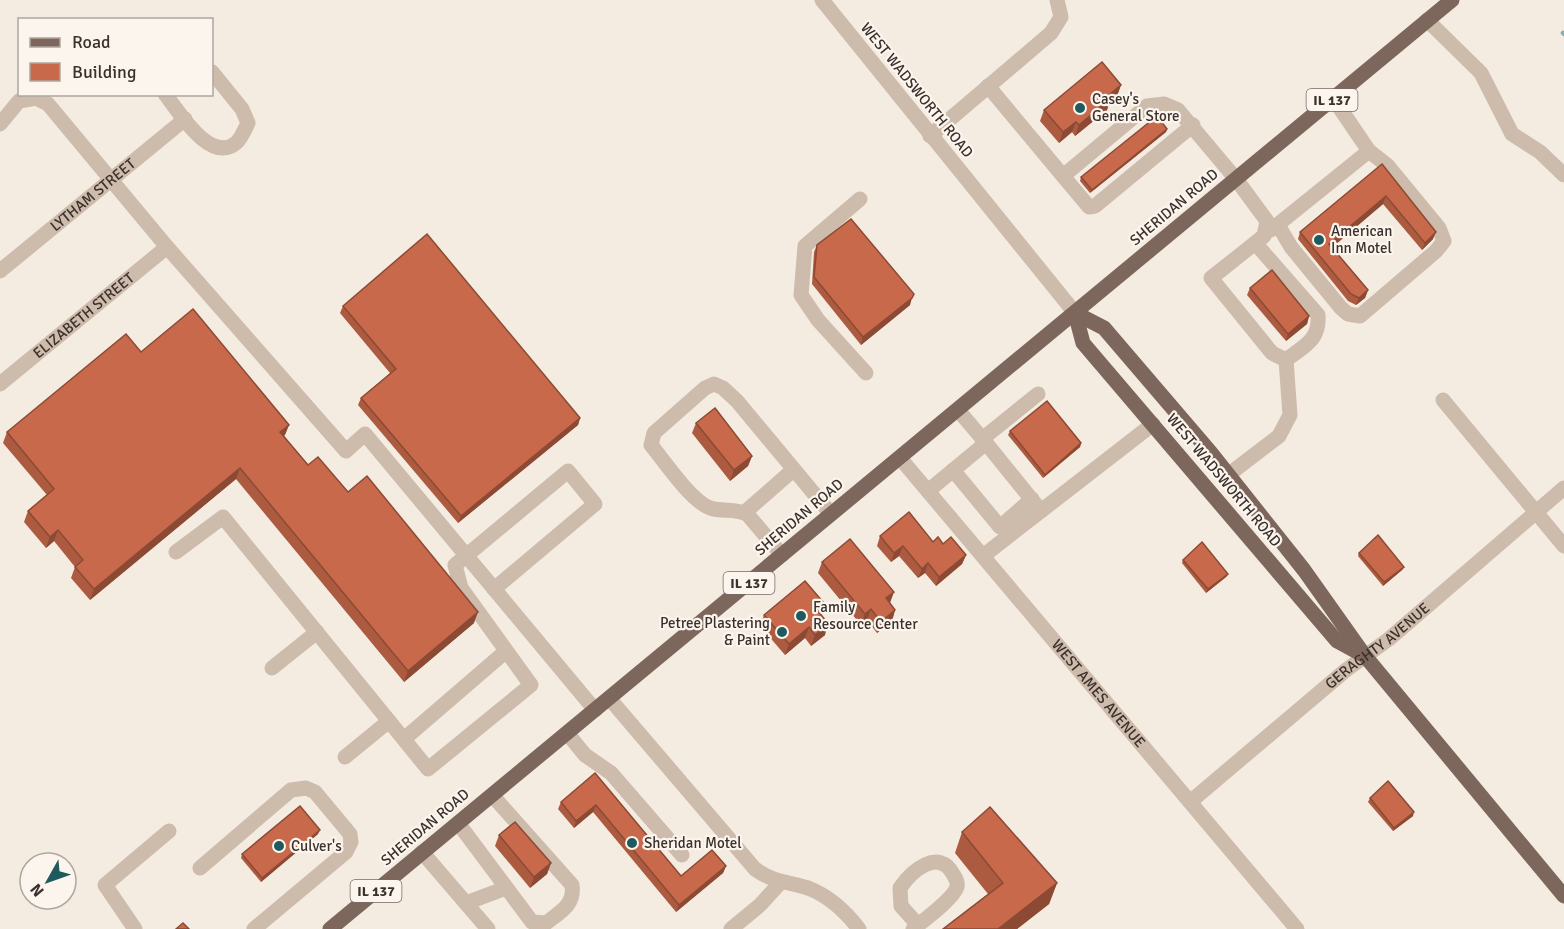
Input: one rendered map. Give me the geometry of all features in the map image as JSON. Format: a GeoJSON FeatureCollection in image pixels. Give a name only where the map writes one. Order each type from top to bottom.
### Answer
{"type":"FeatureCollection","features":[{"type":"Feature","properties":{"kind":"main road","name":"IL 137"},"geometry":{"type":"LineString","coordinates":[[1236,179],[1452,0]]}},
{"type":"Feature","properties":{"kind":"main road","name":"SHERIDAN ROAD"},"geometry":{"type":"LineString","coordinates":[[330,929],[1236,179]]}},
{"type":"Feature","properties":{"kind":"main road","name":"WEST WADSWORTH ROAD"},"geometry":{"type":"LineString","coordinates":[[1075,313],[1083,343],[1337,641],[1365,656]]}},
{"type":"Feature","properties":{"kind":"main road","name":"WEST WADSWORTH ROAD"},"geometry":{"type":"LineString","coordinates":[[1075,313],[1104,328],[1228,475],[1304,570],[1365,656],[1564,896]]}},
{"type":"Feature","properties":{"kind":"street","name":"WEST WADSWORTH ROAD"},"geometry":{"type":"LineString","coordinates":[[822,0],[1075,313]]}},
{"type":"Feature","properties":{"kind":"street"},"geometry":{"type":"LineString","coordinates":[[930,136],[1057,25],[1061,17],[1057,0]]}},
{"type":"Feature","properties":{"kind":"street"},"geometry":{"type":"LineString","coordinates":[[1427,20],[1480,74],[1512,134],[1540,152],[1564,175]]}},
{"type":"Feature","properties":{"kind":"street"},"geometry":{"type":"LineString","coordinates":[[167,96],[206,144],[220,149],[236,143],[248,123],[242,109],[213,73]]}},
{"type":"Feature","properties":{"kind":"street"},"geometry":{"type":"LineString","coordinates":[[988,86],[1089,207],[1095,206],[1097,187],[1106,170],[1120,158],[1124,135],[1138,124],[1148,106],[1164,104],[1178,110],[1193,125],[1267,221],[1260,240]]}},
{"type":"Feature","properties":{"kind":"street"},"geometry":{"type":"LineString","coordinates":[[0,124],[19,101],[36,98],[48,104],[167,247],[346,451],[365,434],[595,710]]}},
{"type":"Feature","properties":{"kind":"street"},"geometry":{"type":"LineString","coordinates":[[1278,225],[1292,247],[1341,308],[1348,314],[1360,316],[1436,251],[1444,241],[1439,228],[1388,166],[1369,151],[1333,98]]}},
{"type":"Feature","properties":{"kind":"street","name":"LYTHAM STREET"},"geometry":{"type":"LineString","coordinates":[[0,271],[185,119]]}},
{"type":"Feature","properties":{"kind":"street"},"geometry":{"type":"LineString","coordinates":[[1106,170],[1120,158],[1143,158],[1193,125]]}},
{"type":"Feature","properties":{"kind":"street"},"geometry":{"type":"LineString","coordinates":[[1286,360],[1272,353],[1211,278],[1369,151]]}},
{"type":"Feature","properties":{"kind":"street"},"geometry":{"type":"LineString","coordinates":[[1063,176],[1078,164]]}},
{"type":"Feature","properties":{"kind":"street"},"geometry":{"type":"LineString","coordinates":[[1078,164],[1106,170]]}},
{"type":"Feature","properties":{"kind":"street"},"geometry":{"type":"LineString","coordinates":[[1078,164],[1097,187]]}},
{"type":"Feature","properties":{"kind":"street"},"geometry":{"type":"LineString","coordinates":[[860,199],[806,246],[801,295],[818,320],[866,373]]}},
{"type":"Feature","properties":{"kind":"street"},"geometry":{"type":"LineString","coordinates":[[1260,240],[1318,315],[1319,328],[1311,341],[1286,360]]}},
{"type":"Feature","properties":{"kind":"street","name":"ELIZABETH STREET"},"geometry":{"type":"LineString","coordinates":[[0,384],[167,247]]}},
{"type":"Feature","properties":{"kind":"street"},"geometry":{"type":"LineString","coordinates":[[1228,475],[1279,436],[1290,415],[1286,360]]}},
{"type":"Feature","properties":{"kind":"street"},"geometry":{"type":"LineString","coordinates":[[782,555],[744,513],[708,507],[692,494],[651,445],[654,433],[705,388],[714,384],[723,388],[736,401],[831,514]]}},
{"type":"Feature","properties":{"kind":"street"},"geometry":{"type":"LineString","coordinates":[[928,491],[1038,394]]}},
{"type":"Feature","properties":{"kind":"street"},"geometry":{"type":"LineString","coordinates":[[1443,400],[1564,546]]}},
{"type":"Feature","properties":{"kind":"street"},"geometry":{"type":"LineString","coordinates":[[958,410],[1036,505]]}},
{"type":"Feature","properties":{"kind":"street"},"geometry":{"type":"LineString","coordinates":[[953,470],[1000,527],[1036,505],[1153,424]]}},
{"type":"Feature","properties":{"kind":"street","name":"WEST AMES AVENUE"},"geometry":{"type":"LineString","coordinates":[[900,458],[1297,929]]}},
{"type":"Feature","properties":{"kind":"street"},"geometry":{"type":"LineString","coordinates":[[744,513],[793,470]]}},
{"type":"Feature","properties":{"kind":"street"},"geometry":{"type":"LineString","coordinates":[[176,552],[223,517],[428,769],[531,686],[461,588],[455,565],[568,471],[595,504],[494,589]]}},
{"type":"Feature","properties":{"kind":"street","name":"GERAGHTY AVENUE"},"geometry":{"type":"LineString","coordinates":[[1190,802],[1365,656],[1389,639],[1564,488]]}},
{"type":"Feature","properties":{"kind":"street"},"geometry":{"type":"LineString","coordinates":[[983,556],[1036,505]]}},
{"type":"Feature","properties":{"kind":"street"},"geometry":{"type":"LineString","coordinates":[[272,668],[317,632]]}},
{"type":"Feature","properties":{"kind":"street"},"geometry":{"type":"LineString","coordinates":[[404,739],[505,652]]}},
{"type":"Feature","properties":{"kind":"street"},"geometry":{"type":"LineString","coordinates":[[609,698],[755,869],[771,880],[808,888],[826,897],[849,916],[859,929]]}},
{"type":"Feature","properties":{"kind":"street"},"geometry":{"type":"LineString","coordinates":[[345,758],[389,721]]}},
{"type":"Feature","properties":{"kind":"street"},"geometry":{"type":"LineString","coordinates":[[567,733],[585,755],[611,773],[682,855]]}},
{"type":"Feature","properties":{"kind":"street"},"geometry":{"type":"LineString","coordinates":[[200,868],[291,790],[306,788],[315,792],[350,834],[351,842],[346,852],[254,929]]}},
{"type":"Feature","properties":{"kind":"street"},"geometry":{"type":"LineString","coordinates":[[458,823],[532,921],[546,923],[568,906],[574,895],[572,885],[492,795]]}},
{"type":"Feature","properties":{"kind":"street"},"geometry":{"type":"LineString","coordinates":[[135,929],[105,885],[169,831]]}},
{"type":"Feature","properties":{"kind":"street"},"geometry":{"type":"LineString","coordinates":[[422,852],[488,929]]}},
{"type":"Feature","properties":{"kind":"street"},"geometry":{"type":"LineString","coordinates":[[731,929],[760,905],[781,882]]}},
{"type":"Feature","properties":{"kind":"street"},"geometry":{"type":"LineString","coordinates":[[466,903],[506,888]]}},
{"type":"Feature","properties":{"kind":"building","name":"Casey's General Store"},"geometry":{"type":"Polygon","coordinates":[[[1102,62],[1121,85],[1108,96],[1110,99],[1079,125],[1076,122],[1063,132],[1044,110],[1102,62]]]}},
{"type":"Feature","properties":{"kind":"building","name":"Casey's General Store"},"geometry":{"type":"Polygon","coordinates":[[[1157,116],[1167,129],[1092,190],[1081,177],[1157,116]]]}},
{"type":"Feature","properties":{"kind":"building","name":"American Inn Motel"},"geometry":{"type":"Polygon","coordinates":[[[1382,164],[1436,232],[1425,243],[1386,196],[1329,244],[1368,290],[1359,298],[1351,294],[1300,232],[1382,164]]]}},
{"type":"Feature","properties":{"kind":"building"},"geometry":{"type":"Polygon","coordinates":[[[851,219],[914,294],[863,337],[814,277],[817,245],[851,219]]]}},
{"type":"Feature","properties":{"kind":"building"},"geometry":{"type":"Polygon","coordinates":[[[427,234],[580,418],[461,516],[361,398],[396,369],[343,306],[427,234]]]}},
{"type":"Feature","properties":{"kind":"building"},"geometry":{"type":"Polygon","coordinates":[[[1272,270],[1309,316],[1288,334],[1250,288],[1272,270]]]}},
{"type":"Feature","properties":{"kind":"building"},"geometry":{"type":"Polygon","coordinates":[[[193,309],[289,425],[280,432],[308,465],[318,457],[348,492],[367,476],[478,612],[408,671],[240,468],[94,589],[75,567],[83,560],[58,530],[50,537],[28,511],[54,489],[7,432],[126,334],[141,352],[193,309]]]}},
{"type":"Feature","properties":{"kind":"building"},"geometry":{"type":"Polygon","coordinates":[[[1047,401],[1081,443],[1045,475],[1010,431],[1047,401]]]}},
{"type":"Feature","properties":{"kind":"building"},"geometry":{"type":"Polygon","coordinates":[[[715,408],[752,456],[734,470],[696,423],[715,408]]]}},
{"type":"Feature","properties":{"kind":"building"},"geometry":{"type":"Polygon","coordinates":[[[909,512],[933,542],[938,537],[943,544],[951,537],[966,555],[939,577],[928,563],[922,569],[903,546],[894,553],[880,536],[909,512]]]}},
{"type":"Feature","properties":{"kind":"building"},"geometry":{"type":"Polygon","coordinates":[[[1378,535],[1404,567],[1384,582],[1359,553],[1378,535]]]}},
{"type":"Feature","properties":{"kind":"building"},"geometry":{"type":"Polygon","coordinates":[[[850,539],[894,592],[886,598],[895,610],[881,622],[871,609],[865,614],[822,562],[850,539]]]}},
{"type":"Feature","properties":{"kind":"building"},"geometry":{"type":"Polygon","coordinates":[[[1202,542],[1228,574],[1208,589],[1183,560],[1202,542]]]}},
{"type":"Feature","properties":{"kind":"building"},"geometry":{"type":"Polygon","coordinates":[[[805,581],[823,602],[816,608],[828,624],[815,635],[809,627],[789,644],[764,615],[805,581]]]}},
{"type":"Feature","properties":{"kind":"building","name":"Sheridan Motel"},"geometry":{"type":"Polygon","coordinates":[[[595,773],[681,876],[712,850],[726,866],[679,905],[596,805],[576,821],[561,802],[595,773]]]}},
{"type":"Feature","properties":{"kind":"building"},"geometry":{"type":"Polygon","coordinates":[[[1388,781],[1414,812],[1394,828],[1370,798],[1388,781]]]}},
{"type":"Feature","properties":{"kind":"building","name":"Culver's"},"geometry":{"type":"Polygon","coordinates":[[[300,806],[320,830],[262,878],[242,854],[300,806]]]}},
{"type":"Feature","properties":{"kind":"building"},"geometry":{"type":"Polygon","coordinates":[[[990,807],[1057,883],[998,929],[943,929],[1003,883],[962,832],[990,807]]]}},
{"type":"Feature","properties":{"kind":"building"},"geometry":{"type":"Polygon","coordinates":[[[515,822],[551,863],[534,877],[499,835],[515,822]]]}},
{"type":"Feature","properties":{"kind":"building"},"geometry":{"type":"Polygon","coordinates":[[[183,923],[189,929],[176,929],[183,923]]]}},
{"type":"Feature","properties":{"kind":"place","name":"Casey's General Store"},"geometry":{"type":"Point","coordinates":[1080,108]}},
{"type":"Feature","properties":{"kind":"place","name":"American Inn Motel"},"geometry":{"type":"Point","coordinates":[1319,240]}},
{"type":"Feature","properties":{"kind":"place","name":"Family Resource Center"},"geometry":{"type":"Point","coordinates":[801,616]}},
{"type":"Feature","properties":{"kind":"place","name":"Petree Plastering & Paint"},"geometry":{"type":"Point","coordinates":[782,632]}},
{"type":"Feature","properties":{"kind":"place","name":"Sheridan Motel"},"geometry":{"type":"Point","coordinates":[632,843]}},
{"type":"Feature","properties":{"kind":"place","name":"Culver's"},"geometry":{"type":"Point","coordinates":[279,846]}}]}
